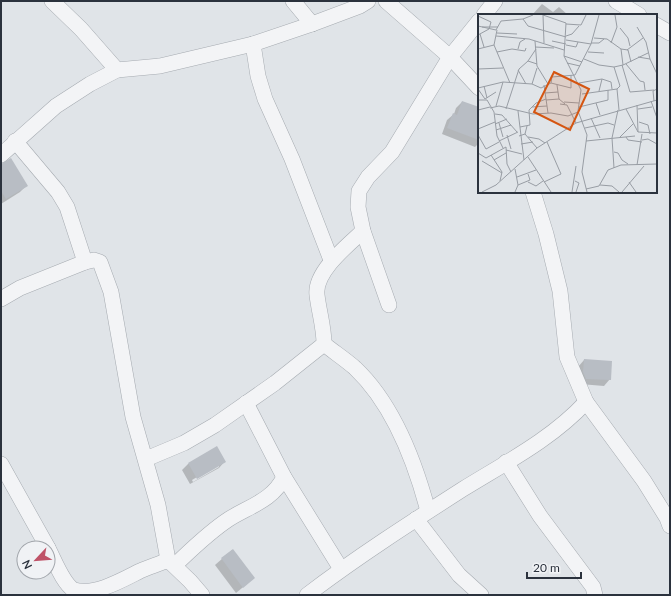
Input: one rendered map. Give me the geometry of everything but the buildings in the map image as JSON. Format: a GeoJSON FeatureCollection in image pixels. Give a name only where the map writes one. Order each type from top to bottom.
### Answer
{"type":"FeatureCollection","features":[{"type":"Feature","properties":{"kind":"street"},"geometry":{"type":"LineString","coordinates":[[52,1],[81,29],[117,70]]}},
{"type":"Feature","properties":{"kind":"street"},"geometry":{"type":"LineString","coordinates":[[293,1],[312,24]]}},
{"type":"Feature","properties":{"kind":"street"},"geometry":{"type":"LineString","coordinates":[[1,155],[56,106],[90,84],[117,70],[160,66],[254,44],[360,6],[368,1]]}},
{"type":"Feature","properties":{"kind":"street"},"geometry":{"type":"LineString","coordinates":[[386,1],[450,56],[478,87]]}},
{"type":"Feature","properties":{"kind":"street"},"geometry":{"type":"LineString","coordinates":[[485,14],[495,1]]}},
{"type":"Feature","properties":{"kind":"street"},"geometry":{"type":"LineString","coordinates":[[616,1],[637,14]]}},
{"type":"Feature","properties":{"kind":"street"},"geometry":{"type":"LineString","coordinates":[[389,305],[363,231],[358,207],[359,191],[368,177],[392,152],[450,56],[478,22]]}},
{"type":"Feature","properties":{"kind":"street"},"geometry":{"type":"LineString","coordinates":[[657,26],[670,33]]}},
{"type":"Feature","properties":{"kind":"street"},"geometry":{"type":"LineString","coordinates":[[254,44],[258,76],[265,99],[295,167],[331,260]]}},
{"type":"Feature","properties":{"kind":"street"},"geometry":{"type":"LineString","coordinates":[[15,141],[58,192],[66,207],[85,262]]}},
{"type":"Feature","properties":{"kind":"street"},"geometry":{"type":"LineString","coordinates":[[533,193],[546,234],[560,291],[567,357],[586,402],[644,481],[667,518],[670,526]]}},
{"type":"Feature","properties":{"kind":"street"},"geometry":{"type":"LineString","coordinates":[[146,459],[184,443],[215,425],[314,354],[324,344],[324,329],[316,293],[318,284],[331,260],[363,231]]}},
{"type":"Feature","properties":{"kind":"street"},"geometry":{"type":"LineString","coordinates":[[1,299],[20,288],[85,262],[94,260],[100,262],[111,292],[133,417],[146,459],[172,563],[202,595]]}},
{"type":"Feature","properties":{"kind":"street"},"geometry":{"type":"LineString","coordinates":[[324,344],[355,368],[374,390],[406,443],[419,476],[422,515],[459,575],[481,595]]}},
{"type":"Feature","properties":{"kind":"street"},"geometry":{"type":"LineString","coordinates":[[307,595],[341,569],[422,515],[533,446],[570,419],[586,402]]}},
{"type":"Feature","properties":{"kind":"street"},"geometry":{"type":"LineString","coordinates":[[246,403],[284,477],[341,569]]}},
{"type":"Feature","properties":{"kind":"street"},"geometry":{"type":"LineString","coordinates":[[506,462],[540,516],[593,588],[595,595]]}},
{"type":"Feature","properties":{"kind":"street"},"geometry":{"type":"LineString","coordinates":[[1,464],[44,540]]}},
{"type":"Feature","properties":{"kind":"street"},"geometry":{"type":"LineString","coordinates":[[56,564],[64,579],[74,590],[89,593],[105,590],[140,571],[172,563],[229,519],[258,504],[271,495],[279,487],[284,477]]}}]}
